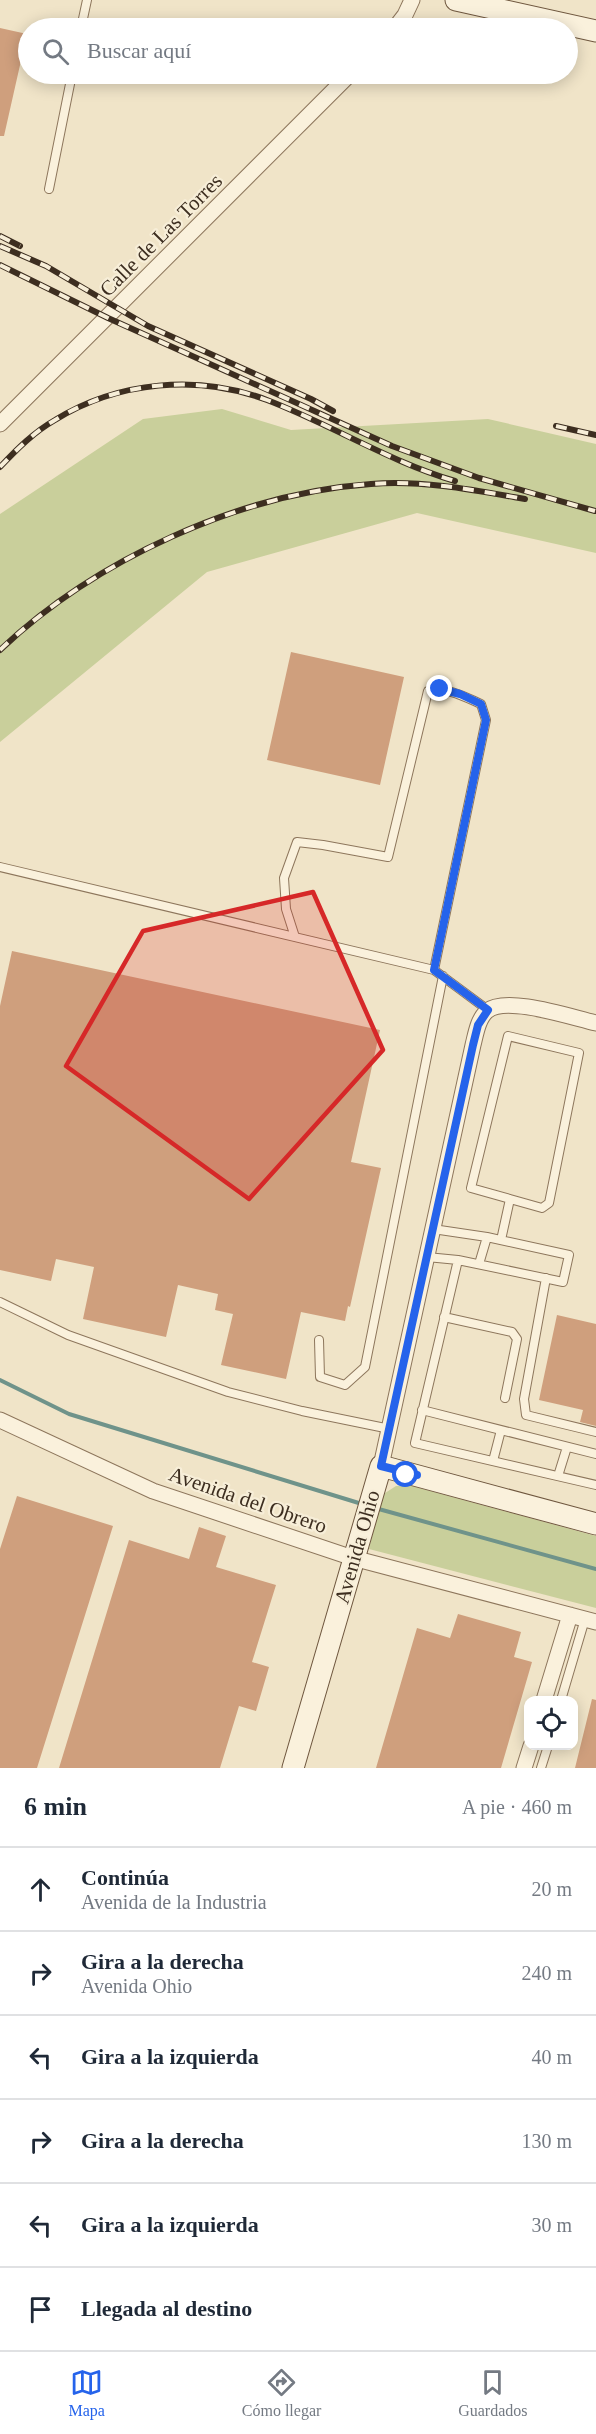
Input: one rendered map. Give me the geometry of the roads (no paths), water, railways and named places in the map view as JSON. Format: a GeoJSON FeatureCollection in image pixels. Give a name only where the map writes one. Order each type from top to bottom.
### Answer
{"type":"FeatureCollection","features":[{"type":"Feature","properties":{"kind":"street"},"geometry":{"type":"LineString","coordinates":[[403,18],[412,0]]}},
{"type":"Feature","properties":{"kind":"street"},"geometry":{"type":"LineString","coordinates":[[456,0],[535,18]]}},
{"type":"Feature","properties":{"kind":"street"},"geometry":{"type":"LineString","coordinates":[[578,28],[596,32]]}},
{"type":"Feature","properties":{"kind":"street","name":"Calle de Las Torres"},"geometry":{"type":"LineString","coordinates":[[0,424],[340,84]]}},
{"type":"Feature","properties":{"kind":"street"},"geometry":{"type":"LineString","coordinates":[[488,1010],[494,1006],[512,1005],[596,1023]]}},
{"type":"Feature","properties":{"kind":"street","name":"Avenida Ohio"},"geometry":{"type":"LineString","coordinates":[[293,1768],[390,1429],[473,1045],[478,1025],[488,1010]]}},
{"type":"Feature","properties":{"kind":"street","name":"Avenida del Obrero"},"geometry":{"type":"LineString","coordinates":[[0,1420],[153,1491],[353,1558],[590,1621]]}},
{"type":"Feature","properties":{"kind":"street"},"geometry":{"type":"LineString","coordinates":[[374,1488],[406,1475],[417,1475],[596,1524]]}},
{"type":"Feature","properties":{"kind":"street"},"geometry":{"type":"LineString","coordinates":[[546,1696],[570,1615]]}},
{"type":"Feature","properties":{"kind":"street"},"geometry":{"type":"LineString","coordinates":[[524,1768],[530,1750]]}},
{"type":"Feature","properties":{"kind":"lane"},"geometry":{"type":"LineString","coordinates":[[83,18],[87,0]]}},
{"type":"Feature","properties":{"kind":"lane"},"geometry":{"type":"LineString","coordinates":[[49,189],[70,84]]}},
{"type":"Feature","properties":{"kind":"lane"},"geometry":{"type":"LineString","coordinates":[[295,937],[285,909],[284,878],[297,842],[388,857],[428,691],[440,689],[460,694],[481,704],[486,720],[434,970]]}},
{"type":"Feature","properties":{"kind":"lane"},"geometry":{"type":"LineString","coordinates":[[0,867],[434,970],[488,1010]]}},
{"type":"Feature","properties":{"kind":"lane"},"geometry":{"type":"LineString","coordinates":[[319,1340],[320,1377],[345,1385],[365,1367],[444,976]]}},
{"type":"Feature","properties":{"kind":"lane"},"geometry":{"type":"LineString","coordinates":[[508,1036],[579,1053],[549,1203],[542,1208],[510,1199],[471,1188],[508,1036]]}},
{"type":"Feature","properties":{"kind":"lane"},"geometry":{"type":"LineString","coordinates":[[501,1240],[510,1199]]}},
{"type":"Feature","properties":{"kind":"lane"},"geometry":{"type":"LineString","coordinates":[[427,1257],[458,1260],[563,1282],[569,1255],[487,1237],[433,1229]]}},
{"type":"Feature","properties":{"kind":"lane"},"geometry":{"type":"LineString","coordinates":[[479,1264],[487,1237]]}},
{"type":"Feature","properties":{"kind":"lane"},"geometry":{"type":"LineString","coordinates":[[458,1260],[415,1443],[596,1485]]}},
{"type":"Feature","properties":{"kind":"lane"},"geometry":{"type":"LineString","coordinates":[[546,1278],[524,1399],[526,1415],[596,1432]]}},
{"type":"Feature","properties":{"kind":"lane"},"geometry":{"type":"LineString","coordinates":[[0,1302],[68,1335],[228,1392],[302,1411],[390,1429]]}},
{"type":"Feature","properties":{"kind":"lane"},"geometry":{"type":"LineString","coordinates":[[444,1317],[512,1332],[518,1339],[505,1398]]}},
{"type":"Feature","properties":{"kind":"lane"},"geometry":{"type":"LineString","coordinates":[[422,1410],[596,1454]]}},
{"type":"Feature","properties":{"kind":"lane"},"geometry":{"type":"LineString","coordinates":[[493,1461],[501,1430]]}},
{"type":"Feature","properties":{"kind":"lane"},"geometry":{"type":"LineString","coordinates":[[558,1476],[567,1446]]}},
{"type":"Feature","properties":{"kind":"lane"},"geometry":{"type":"LineString","coordinates":[[563,1696],[590,1621]]}},
{"type":"Feature","properties":{"kind":"lane"},"geometry":{"type":"LineString","coordinates":[[541,1768],[547,1750]]}},
{"type":"Feature","properties":{"kind":"waterway"},"geometry":{"type":"LineString","coordinates":[[0,1380],[69,1414],[362,1504]]}},
{"type":"Feature","properties":{"kind":"waterway"},"geometry":{"type":"LineString","coordinates":[[375,1508],[596,1569]]}},
{"type":"Feature","properties":{"kind":"railway"},"geometry":{"type":"LineString","coordinates":[[0,236],[20,246]]}},
{"type":"Feature","properties":{"kind":"railway"},"geometry":{"type":"LineString","coordinates":[[0,246],[46,266],[148,326],[333,411]]}},
{"type":"Feature","properties":{"kind":"railway"},"geometry":{"type":"LineString","coordinates":[[0,265],[108,318],[392,446],[479,478],[595,511]]}},
{"type":"Feature","properties":{"kind":"railway"},"geometry":{"type":"LineString","coordinates":[[0,467],[40,430],[79,407],[132,390],[186,385],[214,387],[267,400],[407,464],[455,481]]}},
{"type":"Feature","properties":{"kind":"railway"},"geometry":{"type":"LineString","coordinates":[[556,426],[596,435]]}},
{"type":"Feature","properties":{"kind":"railway"},"geometry":{"type":"LineString","coordinates":[[0,650],[38,617],[80,587],[125,560],[221,517],[271,501],[321,490],[390,483],[448,487],[525,499]]}}]}
